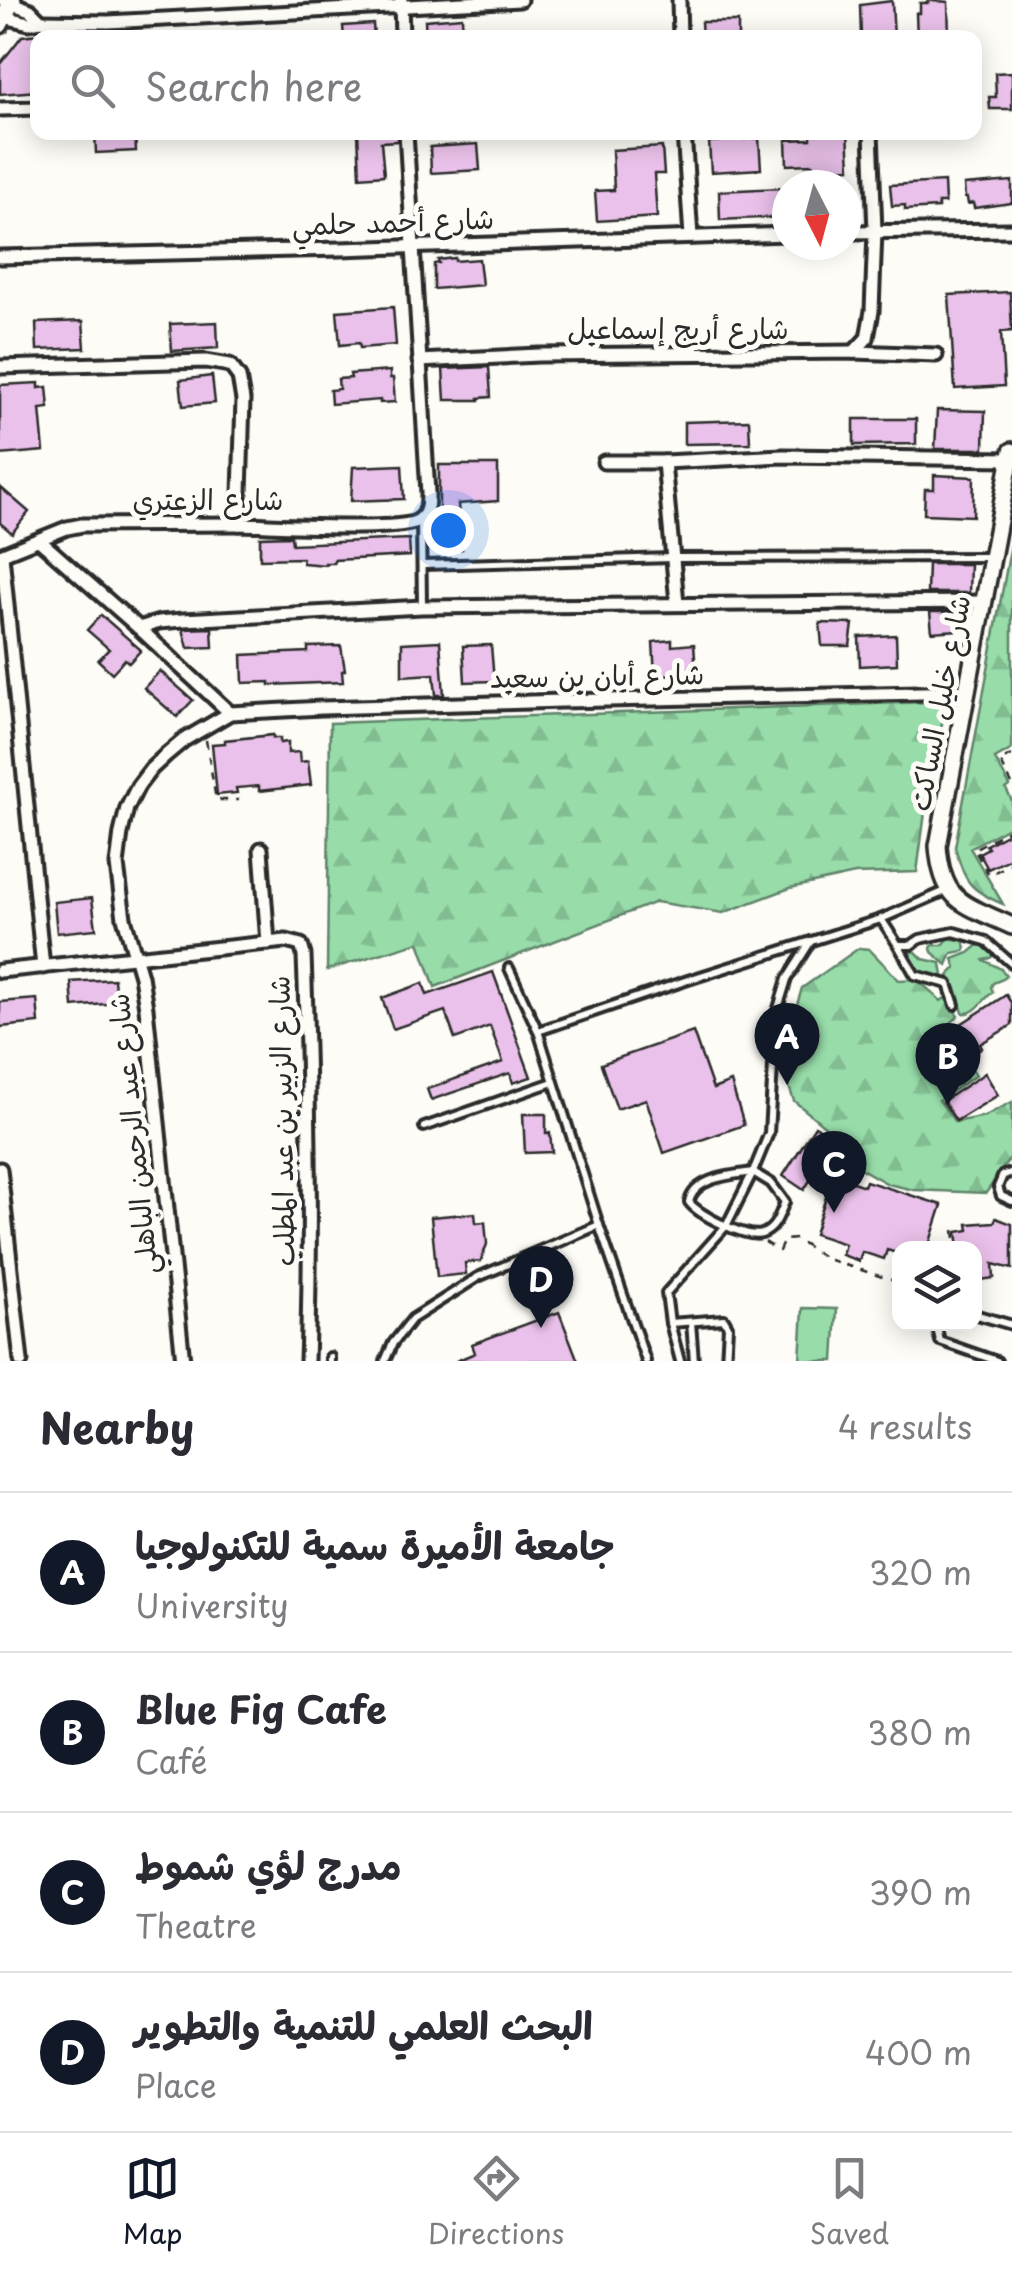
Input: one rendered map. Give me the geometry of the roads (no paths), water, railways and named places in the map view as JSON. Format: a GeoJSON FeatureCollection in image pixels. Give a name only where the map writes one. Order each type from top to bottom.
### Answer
{"type":"FeatureCollection","features":[{"type":"Feature","properties":{"kind":"street"},"geometry":{"type":"LineString","coordinates":[[5,10],[28,23],[108,22],[401,3],[520,0]]}},
{"type":"Feature","properties":{"kind":"street"},"geometry":{"type":"LineString","coordinates":[[679,0],[680,30]]}},
{"type":"Feature","properties":{"kind":"street"},"geometry":{"type":"LineString","coordinates":[[401,3],[402,30]]}},
{"type":"Feature","properties":{"kind":"street"},"geometry":{"type":"LineString","coordinates":[[108,22],[108,30]]}},
{"type":"Feature","properties":{"kind":"street"},"geometry":{"type":"LineString","coordinates":[[0,108],[30,108]]}},
{"type":"Feature","properties":{"kind":"street"},"geometry":{"type":"LineString","coordinates":[[406,140],[428,493],[427,510],[421,520]]}},
{"type":"Feature","properties":{"kind":"street"},"geometry":{"type":"LineString","coordinates":[[685,140],[691,237]]}},
{"type":"Feature","properties":{"kind":"street"},"geometry":{"type":"LineString","coordinates":[[854,352],[870,328],[876,232],[871,140]]}},
{"type":"Feature","properties":{"kind":"street"},"geometry":{"type":"LineString","coordinates":[[862,232],[1012,230]]}},
{"type":"Feature","properties":{"kind":"street","name":"شارع أحمد حلمي"},"geometry":{"type":"LineString","coordinates":[[0,257],[772,234]]}},
{"type":"Feature","properties":{"kind":"street","name":"شارع أريج إسماعيل"},"geometry":{"type":"LineString","coordinates":[[420,361],[539,356],[936,354]]}},
{"type":"Feature","properties":{"kind":"street"},"geometry":{"type":"LineString","coordinates":[[0,367],[206,361],[230,366],[238,377],[243,400],[240,524]]}},
{"type":"Feature","properties":{"kind":"street"},"geometry":{"type":"LineString","coordinates":[[604,462],[1011,455]]}},
{"type":"Feature","properties":{"kind":"street","name":"شارع خليل الساكت"},"geometry":{"type":"LineString","coordinates":[[948,890],[940,869],[938,846],[1011,455]]}},
{"type":"Feature","properties":{"kind":"street"},"geometry":{"type":"LineString","coordinates":[[664,462],[676,604]]}},
{"type":"Feature","properties":{"kind":"street","name":"شارع الزعتري"},"geometry":{"type":"LineString","coordinates":[[1,555],[67,528],[82,526],[380,526],[421,520]]}},
{"type":"Feature","properties":{"kind":"street"},"geometry":{"type":"LineString","coordinates":[[39,540],[230,713]]}},
{"type":"Feature","properties":{"kind":"street"},"geometry":{"type":"LineString","coordinates":[[1,555],[43,967]]}},
{"type":"Feature","properties":{"kind":"street"},"geometry":{"type":"LineString","coordinates":[[139,628],[182,620],[422,608],[984,602]]}},
{"type":"Feature","properties":{"kind":"street","name":"شارع أبان بن سعيد"},"geometry":{"type":"LineString","coordinates":[[230,713],[966,692]]}},
{"type":"Feature","properties":{"kind":"street","name":"شارع عبد الرحمن الباهلي"},"geometry":{"type":"LineString","coordinates":[[183,1361],[146,1008],[124,918],[117,865],[127,808],[138,786],[184,740],[230,713]]}},
{"type":"Feature","properties":{"kind":"street"},"geometry":{"type":"LineString","coordinates":[[261,849],[268,943]]}},
{"type":"Feature","properties":{"kind":"street"},"geometry":{"type":"LineString","coordinates":[[948,890],[961,902],[1012,926]]}},
{"type":"Feature","properties":{"kind":"street","name":"شارع الزبير بن عبد المطلب"},"geometry":{"type":"LineString","coordinates":[[0,971],[268,943],[301,945],[309,1084],[311,1262],[306,1361]]}},
{"type":"Feature","properties":{"kind":"street"},"geometry":{"type":"LineString","coordinates":[[0,1168],[21,1361]]}},
{"type":"Feature","properties":{"kind":"lane"},"geometry":{"type":"LineString","coordinates":[[421,520],[422,608]]}},
{"type":"Feature","properties":{"kind":"lane"},"geometry":{"type":"LineString","coordinates":[[423,565],[672,558],[993,557]]}},
{"type":"Feature","properties":{"kind":"lane"},"geometry":{"type":"LineString","coordinates":[[538,1031],[881,919],[948,890]]}},
{"type":"Feature","properties":{"kind":"lane"},"geometry":{"type":"LineString","coordinates":[[881,919],[916,976],[948,984],[955,1005]]}},
{"type":"Feature","properties":{"kind":"lane"},"geometry":{"type":"LineString","coordinates":[[898,945],[954,932],[986,940],[1012,964]]}},
{"type":"Feature","properties":{"kind":"lane"},"geometry":{"type":"LineString","coordinates":[[680,1361],[666,1294],[726,1226],[754,1172],[769,1133],[776,1015],[787,980],[811,941]]}},
{"type":"Feature","properties":{"kind":"lane"},"geometry":{"type":"LineString","coordinates":[[509,968],[538,1031],[646,1361]]}},
{"type":"Feature","properties":{"kind":"lane"},"geometry":{"type":"LineString","coordinates":[[424,1127],[553,1082]]}},
{"type":"Feature","properties":{"kind":"lane"},"geometry":{"type":"LineString","coordinates":[[754,1172],[771,1184],[784,1202],[774,1227],[755,1236],[694,1210],[691,1194],[700,1186],[723,1176],[754,1172]]}},
{"type":"Feature","properties":{"kind":"lane"},"geometry":{"type":"LineString","coordinates":[[1012,1172],[1003,1175],[998,1188],[1001,1196],[1012,1201]]}},
{"type":"Feature","properties":{"kind":"lane"},"geometry":{"type":"LineString","coordinates":[[385,1361],[393,1343],[412,1320],[478,1277],[599,1225]]}},
{"type":"Feature","properties":{"kind":"lane"},"geometry":{"type":"LineString","coordinates":[[982,1316],[1012,1325]]}},
{"type":"Feature","properties":{"kind":"lane"},"geometry":{"type":"LineString","coordinates":[[670,1323],[724,1320],[728,1326],[726,1361]]}},
{"type":"Feature","properties":{"kind":"lane"},"geometry":{"type":"LineString","coordinates":[[691,1322],[694,1361]]}},
{"type":"Feature","properties":{"kind":"lane"},"geometry":{"type":"LineString","coordinates":[[938,1331],[940,1341],[997,1361]]}},
{"type":"Feature","properties":{"kind":"place","name":"جامعة الأميرة سمية للتكنولوجيا"},"geometry":{"type":"Point","coordinates":[787,1085]}},
{"type":"Feature","properties":{"kind":"place","name":"Blue Fig Cafe"},"geometry":{"type":"Point","coordinates":[948,1105]}},
{"type":"Feature","properties":{"kind":"place","name":"مدرج لؤي شموط"},"geometry":{"type":"Point","coordinates":[834,1213]}},
{"type":"Feature","properties":{"kind":"place","name":"البحث العلمي للتنمية والتطوير"},"geometry":{"type":"Point","coordinates":[541,1328]}}]}
